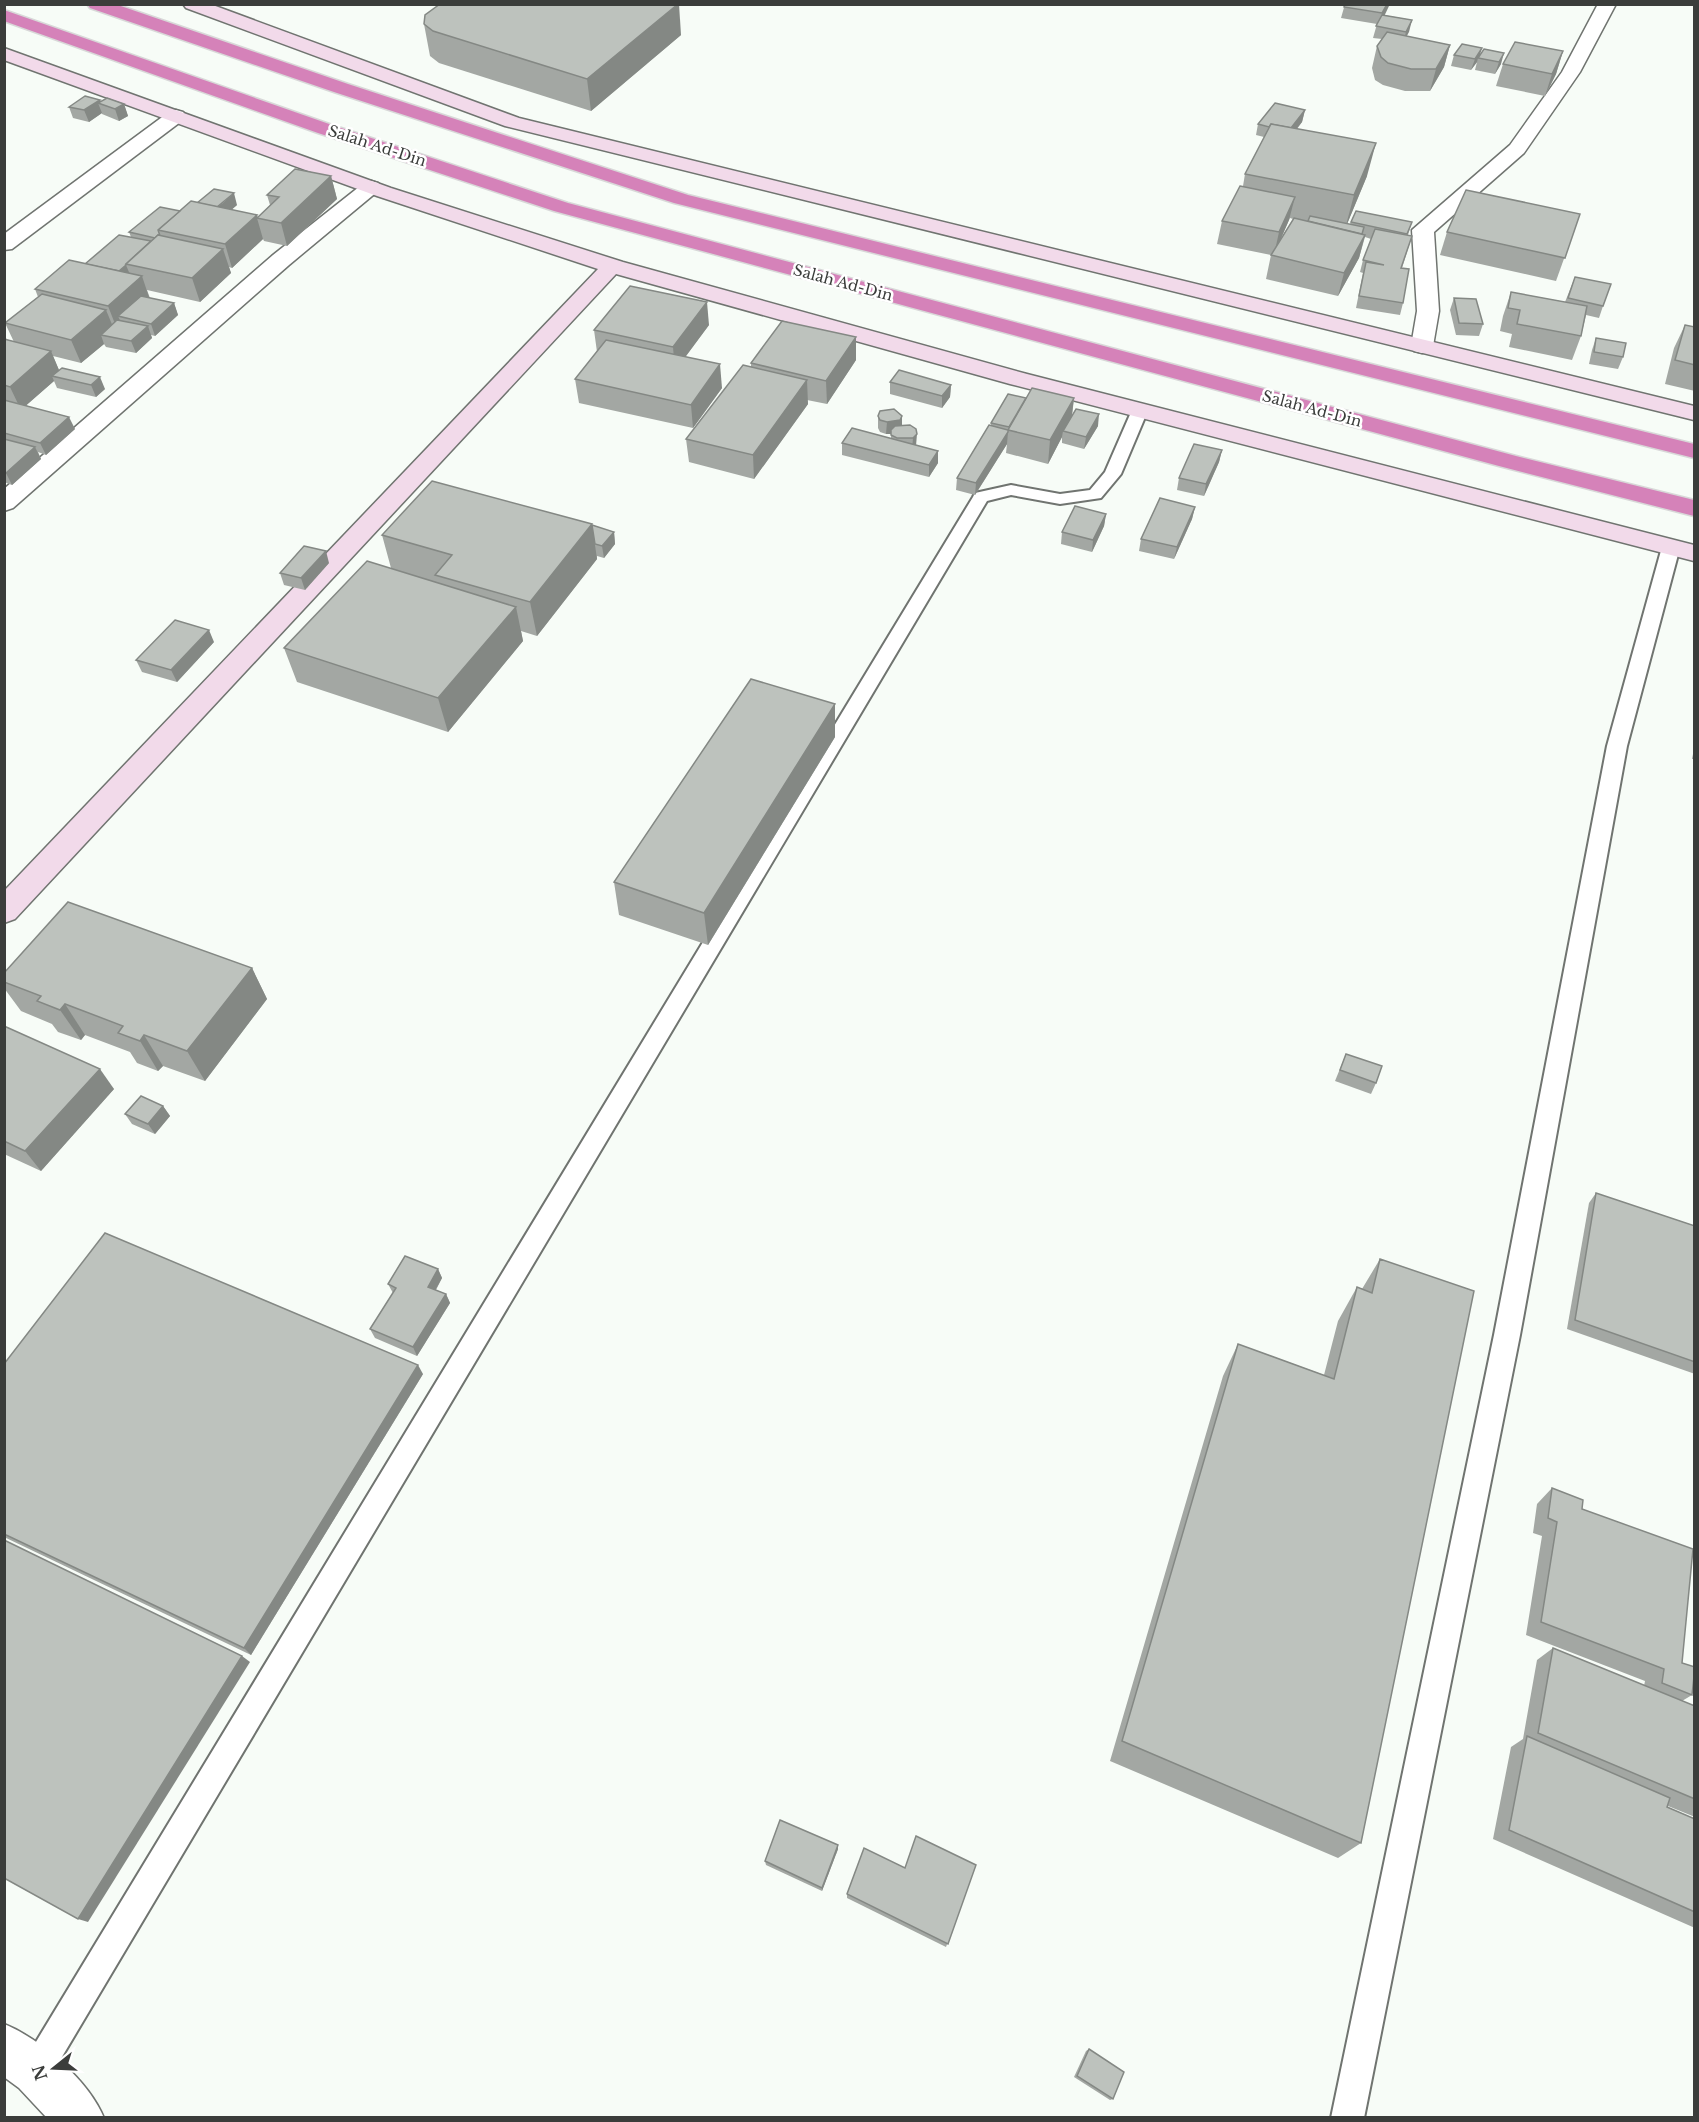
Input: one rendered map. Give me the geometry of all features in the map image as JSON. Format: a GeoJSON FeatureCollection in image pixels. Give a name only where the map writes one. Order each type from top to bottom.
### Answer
{"type":"FeatureCollection","features":[{"type":"Feature","properties":{"kind":"highway"},"geometry":{"type":"LineString","coordinates":[[96,4],[340,88],[681,198],[1695,451]]}},
{"type":"Feature","properties":{"kind":"highway","name":"Salah Ad-Din"},"geometry":{"type":"LineString","coordinates":[[4,15],[325,129],[561,207],[1497,458],[1695,508]]}},
{"type":"Feature","properties":{"kind":"street"},"geometry":{"type":"LineString","coordinates":[[192,4],[512,122],[1695,413]]}},
{"type":"Feature","properties":{"kind":"street"},"geometry":{"type":"LineString","coordinates":[[1422,346],[1428,310],[1423,230],[1516,149],[1571,72],[1607,4]]}},
{"type":"Feature","properties":{"kind":"street"},"geometry":{"type":"LineString","coordinates":[[4,53],[371,187],[612,266],[1140,410],[1683,550]]}},
{"type":"Feature","properties":{"kind":"street"},"geometry":{"type":"LineString","coordinates":[[4,244],[176,116]]}},
{"type":"Feature","properties":{"kind":"street"},"geometry":{"type":"LineString","coordinates":[[4,503],[281,260],[371,187]]}},
{"type":"Feature","properties":{"kind":"street"},"geometry":{"type":"LineString","coordinates":[[4,911],[612,266]]}},
{"type":"Feature","properties":{"kind":"street"},"geometry":{"type":"LineString","coordinates":[[20,2059],[80,2118]]}},
{"type":"Feature","properties":{"kind":"lane"},"geometry":{"type":"LineString","coordinates":[[20,2059],[981,497],[1011,490],[1060,499],[1095,494],[1113,474],[1140,410]]}},
{"type":"Feature","properties":{"kind":"lane"},"geometry":{"type":"LineString","coordinates":[[1347,2118],[1507,1335],[1617,746],[1683,550]]}},
{"type":"Feature","properties":{"kind":"building"},"geometry":{"type":"Polygon","coordinates":[[[440,4],[678,4],[587,79],[433,31],[424,24],[425,15],[440,4]]]}},
{"type":"Feature","properties":{"kind":"building"},"geometry":{"type":"Polygon","coordinates":[[[1345,4],[1387,4],[1382,13],[1344,7],[1345,4]]]}},
{"type":"Feature","properties":{"kind":"building"},"geometry":{"type":"Polygon","coordinates":[[[1382,15],[1412,20],[1406,32],[1376,26],[1382,15]]]}},
{"type":"Feature","properties":{"kind":"building"},"geometry":{"type":"Polygon","coordinates":[[[1387,32],[1450,45],[1436,69],[1411,69],[1388,63],[1381,57],[1377,46],[1387,32]]]}},
{"type":"Feature","properties":{"kind":"building"},"geometry":{"type":"Polygon","coordinates":[[[1515,42],[1563,51],[1552,74],[1503,64],[1515,42]]]}},
{"type":"Feature","properties":{"kind":"building"},"geometry":{"type":"Polygon","coordinates":[[[1462,44],[1482,48],[1475,59],[1454,55],[1462,44]]]}},
{"type":"Feature","properties":{"kind":"building"},"geometry":{"type":"Polygon","coordinates":[[[1484,49],[1504,53],[1499,62],[1478,58],[1484,49]]]}},
{"type":"Feature","properties":{"kind":"building"},"geometry":{"type":"Polygon","coordinates":[[[85,96],[100,100],[84,110],[69,107],[85,96]]]}},
{"type":"Feature","properties":{"kind":"building"},"geometry":{"type":"Polygon","coordinates":[[[107,98],[124,104],[115,109],[98,103],[107,98]]]}},
{"type":"Feature","properties":{"kind":"building"},"geometry":{"type":"Polygon","coordinates":[[[1275,103],[1305,110],[1291,128],[1258,124],[1275,103]]]}},
{"type":"Feature","properties":{"kind":"building"},"geometry":{"type":"Polygon","coordinates":[[[1271,124],[1376,143],[1354,195],[1245,174],[1271,124]]]}},
{"type":"Feature","properties":{"kind":"building"},"geometry":{"type":"Polygon","coordinates":[[[295,169],[331,176],[281,223],[257,218],[279,197],[267,195],[295,169]]]}},
{"type":"Feature","properties":{"kind":"building"},"geometry":{"type":"Polygon","coordinates":[[[1240,186],[1295,197],[1279,232],[1222,221],[1240,186]]]}},
{"type":"Feature","properties":{"kind":"building"},"geometry":{"type":"Polygon","coordinates":[[[214,189],[234,193],[217,207],[197,203],[214,189]]]}},
{"type":"Feature","properties":{"kind":"building"},"geometry":{"type":"Polygon","coordinates":[[[1466,190],[1580,214],[1565,258],[1447,232],[1466,190]]]}},
{"type":"Feature","properties":{"kind":"building"},"geometry":{"type":"Polygon","coordinates":[[[191,201],[257,215],[225,244],[158,230],[191,201]]]}},
{"type":"Feature","properties":{"kind":"building"},"geometry":{"type":"Polygon","coordinates":[[[160,207],[180,211],[158,230],[160,236],[155,238],[129,232],[160,207]]]}},
{"type":"Feature","properties":{"kind":"building"},"geometry":{"type":"Polygon","coordinates":[[[1356,211],[1412,222],[1407,234],[1351,222],[1356,211]]]}},
{"type":"Feature","properties":{"kind":"building"},"geometry":{"type":"Polygon","coordinates":[[[1310,216],[1364,227],[1362,234],[1308,221],[1310,216]]]}},
{"type":"Feature","properties":{"kind":"building"},"geometry":{"type":"Polygon","coordinates":[[[1294,218],[1365,235],[1344,273],[1271,255],[1294,218]]]}},
{"type":"Feature","properties":{"kind":"building"},"geometry":{"type":"Polygon","coordinates":[[[1375,229],[1412,236],[1401,268],[1409,269],[1403,303],[1359,296],[1366,262],[1384,265],[1363,260],[1375,229]]]}},
{"type":"Feature","properties":{"kind":"building"},"geometry":{"type":"Polygon","coordinates":[[[119,235],[151,241],[119,271],[85,264],[119,235]]]}},
{"type":"Feature","properties":{"kind":"building"},"geometry":{"type":"Polygon","coordinates":[[[158,235],[223,249],[192,278],[126,264],[158,235]]]}},
{"type":"Feature","properties":{"kind":"building"},"geometry":{"type":"Polygon","coordinates":[[[69,260],[142,276],[108,306],[35,289],[69,260]]]}},
{"type":"Feature","properties":{"kind":"building"},"geometry":{"type":"Polygon","coordinates":[[[1575,277],[1611,284],[1603,306],[1568,298],[1575,277]]]}},
{"type":"Feature","properties":{"kind":"building"},"geometry":{"type":"Polygon","coordinates":[[[630,286],[707,302],[673,347],[594,330],[630,286]]]}},
{"type":"Feature","properties":{"kind":"building"},"geometry":{"type":"Polygon","coordinates":[[[1511,292],[1587,306],[1581,336],[1517,324],[1520,310],[1508,308],[1511,292]]]}},
{"type":"Feature","properties":{"kind":"building"},"geometry":{"type":"Polygon","coordinates":[[[42,294],[106,310],[71,340],[5,323],[42,294]]]}},
{"type":"Feature","properties":{"kind":"building"},"geometry":{"type":"Polygon","coordinates":[[[141,296],[174,303],[151,324],[118,316],[141,296]]]}},
{"type":"Feature","properties":{"kind":"building"},"geometry":{"type":"Polygon","coordinates":[[[1454,298],[1476,299],[1483,324],[1459,323],[1454,298]]]}},
{"type":"Feature","properties":{"kind":"building"},"geometry":{"type":"Polygon","coordinates":[[[117,320],[148,326],[131,341],[101,335],[117,320]]]}},
{"type":"Feature","properties":{"kind":"building"},"geometry":{"type":"Polygon","coordinates":[[[782,321],[856,337],[826,381],[751,363],[782,321]]]}},
{"type":"Feature","properties":{"kind":"building"},"geometry":{"type":"Polygon","coordinates":[[[1685,325],[1695,327],[1695,365],[1675,360],[1685,325]]]}},
{"type":"Feature","properties":{"kind":"building"},"geometry":{"type":"Polygon","coordinates":[[[1596,338],[1626,343],[1623,357],[1594,352],[1596,338]]]}},
{"type":"Feature","properties":{"kind":"building"},"geometry":{"type":"Polygon","coordinates":[[[4,339],[51,351],[10,387],[4,385],[4,339]]]}},
{"type":"Feature","properties":{"kind":"building"},"geometry":{"type":"Polygon","coordinates":[[[606,340],[720,364],[691,405],[575,379],[606,340]]]}},
{"type":"Feature","properties":{"kind":"building"},"geometry":{"type":"Polygon","coordinates":[[[743,365],[807,380],[753,455],[686,439],[743,365]]]}},
{"type":"Feature","properties":{"kind":"building"},"geometry":{"type":"Polygon","coordinates":[[[62,368],[100,377],[91,385],[52,376],[62,368]]]}},
{"type":"Feature","properties":{"kind":"building"},"geometry":{"type":"Polygon","coordinates":[[[899,370],[951,385],[942,396],[890,382],[899,370]]]}},
{"type":"Feature","properties":{"kind":"building"},"geometry":{"type":"Polygon","coordinates":[[[1032,388],[1074,398],[1050,440],[1008,430],[1032,388]]]}},
{"type":"Feature","properties":{"kind":"building"},"geometry":{"type":"Polygon","coordinates":[[[1008,394],[1026,398],[1009,427],[991,423],[1008,394]]]}},
{"type":"Feature","properties":{"kind":"building"},"geometry":{"type":"Polygon","coordinates":[[[4,400],[69,417],[40,443],[4,433],[4,400]]]}},
{"type":"Feature","properties":{"kind":"building"},"geometry":{"type":"Polygon","coordinates":[[[894,409],[902,416],[900,420],[887,422],[880,420],[878,416],[880,411],[894,409]]]}},
{"type":"Feature","properties":{"kind":"building"},"geometry":{"type":"Polygon","coordinates":[[[1076,409],[1099,414],[1086,437],[1063,431],[1076,409]]]}},
{"type":"Feature","properties":{"kind":"building"},"geometry":{"type":"Polygon","coordinates":[[[910,425],[916,429],[917,434],[913,438],[897,438],[891,435],[891,430],[895,426],[910,425]]]}},
{"type":"Feature","properties":{"kind":"building"},"geometry":{"type":"Polygon","coordinates":[[[989,425],[1008,430],[1008,432],[976,483],[957,478],[989,425]]]}},
{"type":"Feature","properties":{"kind":"building"},"geometry":{"type":"Polygon","coordinates":[[[852,428],[938,451],[929,465],[842,443],[852,428]]]}},
{"type":"Feature","properties":{"kind":"building"},"geometry":{"type":"Polygon","coordinates":[[[4,439],[35,447],[6,473],[4,472],[4,439]]]}},
{"type":"Feature","properties":{"kind":"building"},"geometry":{"type":"Polygon","coordinates":[[[1194,444],[1222,450],[1206,484],[1179,478],[1194,444]]]}},
{"type":"Feature","properties":{"kind":"building"},"geometry":{"type":"Polygon","coordinates":[[[432,481],[592,524],[530,602],[435,575],[452,555],[382,535],[432,481]]]}},
{"type":"Feature","properties":{"kind":"building"},"geometry":{"type":"Polygon","coordinates":[[[1160,498],[1195,507],[1177,547],[1141,539],[1160,498]]]}},
{"type":"Feature","properties":{"kind":"building"},"geometry":{"type":"Polygon","coordinates":[[[1075,506],[1106,514],[1093,540],[1062,532],[1075,506]]]}},
{"type":"Feature","properties":{"kind":"building"},"geometry":{"type":"Polygon","coordinates":[[[592,525],[614,532],[602,546],[595,544],[592,525]]]}},
{"type":"Feature","properties":{"kind":"building"},"geometry":{"type":"Polygon","coordinates":[[[304,546],[326,551],[301,578],[280,573],[304,546]]]}},
{"type":"Feature","properties":{"kind":"building"},"geometry":{"type":"Polygon","coordinates":[[[367,561],[516,607],[438,698],[284,648],[367,561]]]}},
{"type":"Feature","properties":{"kind":"building"},"geometry":{"type":"Polygon","coordinates":[[[175,620],[209,630],[171,670],[136,660],[175,620]]]}},
{"type":"Feature","properties":{"kind":"building"},"geometry":{"type":"Polygon","coordinates":[[[751,679],[835,704],[704,913],[614,882],[751,679]]]}},
{"type":"Feature","properties":{"kind":"building"},"geometry":{"type":"Polygon","coordinates":[[[68,902],[252,968],[187,1051],[144,1035],[140,1041],[118,1033],[123,1026],[65,1004],[60,1010],[37,1001],[41,996],[4,982],[4,973],[68,902]]]}},
{"type":"Feature","properties":{"kind":"building"},"geometry":{"type":"Polygon","coordinates":[[[4,1026],[100,1069],[25,1151],[4,1141],[4,1026]]]}},
{"type":"Feature","properties":{"kind":"building"},"geometry":{"type":"Polygon","coordinates":[[[1346,1054],[1382,1066],[1376,1083],[1340,1070],[1346,1054]]]}},
{"type":"Feature","properties":{"kind":"building"},"geometry":{"type":"Polygon","coordinates":[[[141,1096],[163,1106],[148,1124],[125,1114],[141,1096]]]}},
{"type":"Feature","properties":{"kind":"building"},"geometry":{"type":"Polygon","coordinates":[[[1596,1193],[1695,1226],[1695,1362],[1575,1320],[1596,1193]]]}},
{"type":"Feature","properties":{"kind":"building"},"geometry":{"type":"Polygon","coordinates":[[[105,1233],[418,1365],[244,1648],[4,1534],[4,1364],[105,1233]]]}},
{"type":"Feature","properties":{"kind":"building"},"geometry":{"type":"Polygon","coordinates":[[[405,1256],[438,1269],[428,1287],[446,1294],[413,1347],[370,1329],[396,1288],[388,1284],[405,1256]]]}},
{"type":"Feature","properties":{"kind":"building"},"geometry":{"type":"Polygon","coordinates":[[[1380,1259],[1474,1291],[1361,1843],[1122,1741],[1238,1344],[1334,1379],[1357,1287],[1372,1293],[1380,1259]]]}},
{"type":"Feature","properties":{"kind":"building"},"geometry":{"type":"Polygon","coordinates":[[[1552,1488],[1583,1500],[1582,1509],[1693,1549],[1682,1663],[1695,1667],[1692,1695],[1662,1683],[1664,1669],[1541,1622],[1557,1522],[1548,1518],[1552,1488]]]}},
{"type":"Feature","properties":{"kind":"building"},"geometry":{"type":"Polygon","coordinates":[[[4,1540],[242,1656],[78,1919],[4,1878],[4,1540]]]}},
{"type":"Feature","properties":{"kind":"building"},"geometry":{"type":"Polygon","coordinates":[[[1553,1648],[1695,1706],[1695,1799],[1538,1733],[1553,1648]]]}},
{"type":"Feature","properties":{"kind":"building"},"geometry":{"type":"Polygon","coordinates":[[[1527,1736],[1670,1798],[1667,1807],[1695,1819],[1695,1912],[1509,1830],[1527,1736]]]}},
{"type":"Feature","properties":{"kind":"building"},"geometry":{"type":"Polygon","coordinates":[[[780,1820],[838,1845],[822,1888],[765,1861],[780,1820]]]}},
{"type":"Feature","properties":{"kind":"building"},"geometry":{"type":"Polygon","coordinates":[[[916,1836],[976,1865],[948,1944],[847,1894],[864,1848],[905,1868],[916,1836]]]}},
{"type":"Feature","properties":{"kind":"building"},"geometry":{"type":"Polygon","coordinates":[[[1089,2049],[1124,2072],[1113,2099],[1077,2076],[1089,2049]]]}}]}
